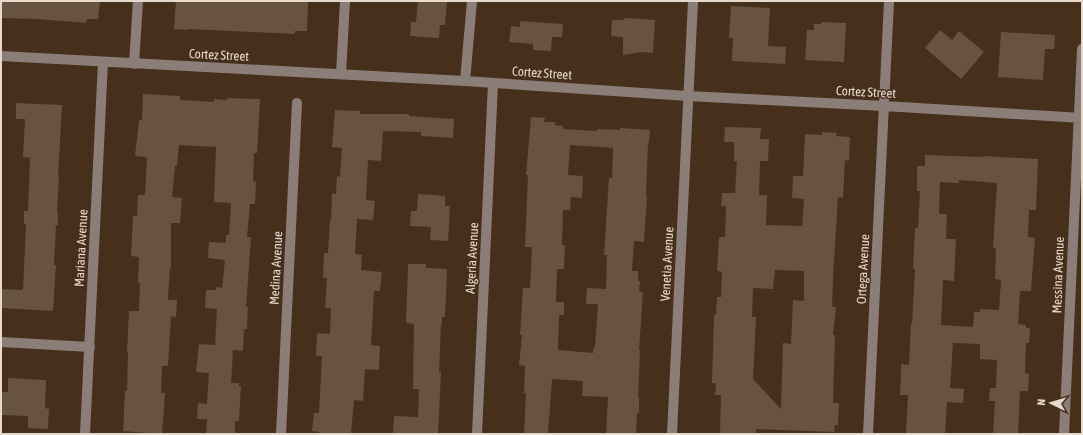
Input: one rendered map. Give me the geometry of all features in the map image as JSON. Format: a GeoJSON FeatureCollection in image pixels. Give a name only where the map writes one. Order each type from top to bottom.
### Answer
{"type":"FeatureCollection","features":[{"type":"Feature","properties":{"kind":"street"},"geometry":{"type":"LineString","coordinates":[[134,64],[138,1]]}},
{"type":"Feature","properties":{"kind":"street"},"geometry":{"type":"LineString","coordinates":[[341,74],[345,1]]}},
{"type":"Feature","properties":{"kind":"street"},"geometry":{"type":"LineString","coordinates":[[465,81],[472,1]]}},
{"type":"Feature","properties":{"kind":"street","name":"Venetia Avenue"},"geometry":{"type":"LineString","coordinates":[[672,434],[693,1]]}},
{"type":"Feature","properties":{"kind":"street","name":"Ortega Avenue"},"geometry":{"type":"LineString","coordinates":[[868,434],[889,1]]}},
{"type":"Feature","properties":{"kind":"street","name":"Messina Avenue"},"geometry":{"type":"LineString","coordinates":[[1064,434],[1080,118],[1082,49]]}},
{"type":"Feature","properties":{"kind":"street","name":"Cortez Street"},"geometry":{"type":"LineString","coordinates":[[1,56],[465,81],[688,96],[1080,118]]}},
{"type":"Feature","properties":{"kind":"street","name":"Mariana Avenue"},"geometry":{"type":"LineString","coordinates":[[85,434],[103,62]]}},
{"type":"Feature","properties":{"kind":"street","name":"Algeria Avenue"},"geometry":{"type":"LineString","coordinates":[[477,434],[493,83]]}},
{"type":"Feature","properties":{"kind":"street","name":"Medina Avenue"},"geometry":{"type":"LineString","coordinates":[[281,434],[297,103]]}},
{"type":"Feature","properties":{"kind":"street"},"geometry":{"type":"LineString","coordinates":[[1,342],[90,347]]}},
{"type":"Feature","properties":{"kind":"building"},"geometry":{"type":"Polygon","coordinates":[[[1,1],[100,1],[98,19],[87,19],[86,23],[1,18],[1,1]]]}},
{"type":"Feature","properties":{"kind":"building"},"geometry":{"type":"Polygon","coordinates":[[[176,1],[308,1],[307,31],[295,31],[295,34],[174,29],[176,1]]]}},
{"type":"Feature","properties":{"kind":"building"},"geometry":{"type":"Polygon","coordinates":[[[418,1],[447,1],[445,25],[440,25],[439,38],[410,36],[411,22],[416,22],[418,1]]]}},
{"type":"Feature","properties":{"kind":"building"},"geometry":{"type":"Polygon","coordinates":[[[731,6],[770,8],[768,46],[786,47],[785,64],[732,61],[733,38],[729,38],[731,6]]]}},
{"type":"Feature","properties":{"kind":"building"},"geometry":{"type":"Polygon","coordinates":[[[624,18],[655,20],[653,53],[641,52],[623,55],[623,37],[611,36],[612,20],[624,20],[624,18]]]}},
{"type":"Feature","properties":{"kind":"building"},"geometry":{"type":"Polygon","coordinates":[[[520,21],[563,24],[562,37],[552,37],[551,51],[533,50],[533,44],[509,42],[511,26],[520,27],[520,21]]]}},
{"type":"Feature","properties":{"kind":"building"},"geometry":{"type":"Polygon","coordinates":[[[821,22],[846,23],[844,62],[805,60],[807,30],[814,30],[814,24],[821,24],[821,22]]]}},
{"type":"Feature","properties":{"kind":"building"},"geometry":{"type":"Polygon","coordinates":[[[940,30],[952,40],[959,31],[984,52],[961,79],[925,48],[940,30]]]}},
{"type":"Feature","properties":{"kind":"building"},"geometry":{"type":"Polygon","coordinates":[[[1001,32],[1055,35],[1054,49],[1045,49],[1043,80],[998,77],[1001,32]]]}},
{"type":"Feature","properties":{"kind":"building"},"geometry":{"type":"Polygon","coordinates":[[[143,94],[180,96],[180,100],[214,102],[214,99],[227,100],[227,98],[260,99],[257,153],[254,153],[253,181],[256,182],[255,204],[250,204],[247,237],[251,237],[246,307],[248,307],[247,329],[244,329],[243,351],[233,350],[231,383],[239,383],[239,386],[241,386],[239,421],[235,421],[235,434],[206,434],[207,419],[197,419],[198,403],[207,404],[209,373],[196,372],[199,344],[215,345],[217,309],[205,308],[206,290],[216,290],[216,287],[222,288],[225,260],[208,258],[209,242],[226,243],[226,235],[229,235],[231,203],[214,202],[216,147],[179,145],[172,197],[182,198],[180,223],[171,223],[171,268],[168,296],[168,300],[177,300],[176,317],[171,316],[168,366],[162,366],[161,393],[165,393],[162,434],[123,431],[125,391],[127,391],[129,311],[139,311],[139,257],[131,256],[133,216],[137,216],[138,195],[145,195],[147,157],[135,156],[139,120],[142,120],[143,94]]]}},
{"type":"Feature","properties":{"kind":"building"},"geometry":{"type":"Polygon","coordinates":[[[16,103],[62,105],[58,177],[58,225],[56,225],[54,265],[56,265],[53,311],[1,308],[1,289],[23,290],[26,224],[24,224],[24,211],[28,211],[30,158],[23,157],[25,119],[16,119],[16,103]]]}},
{"type":"Feature","properties":{"kind":"building"},"geometry":{"type":"Polygon","coordinates":[[[335,110],[360,111],[360,114],[409,114],[409,116],[454,119],[453,138],[421,136],[421,132],[383,131],[381,161],[368,160],[366,200],[375,201],[373,220],[357,219],[355,254],[362,255],[361,270],[382,272],[380,291],[374,291],[371,345],[380,346],[379,370],[365,369],[363,401],[354,400],[351,434],[319,434],[319,432],[312,431],[314,413],[319,413],[322,356],[316,356],[317,333],[330,334],[331,308],[325,308],[327,278],[323,278],[324,253],[328,253],[332,193],[336,194],[337,176],[340,177],[342,148],[332,147],[335,110]]]}},
{"type":"Feature","properties":{"kind":"building"},"geometry":{"type":"Polygon","coordinates":[[[531,117],[545,118],[544,122],[555,122],[555,125],[563,126],[563,129],[597,131],[598,129],[620,130],[620,128],[650,130],[648,143],[644,242],[634,241],[632,271],[638,271],[638,281],[640,281],[639,292],[643,292],[639,350],[639,413],[637,413],[636,434],[606,434],[608,397],[582,396],[583,381],[552,379],[548,434],[524,434],[526,393],[524,393],[525,366],[519,365],[522,335],[520,335],[523,288],[530,288],[532,247],[525,247],[528,175],[526,175],[531,117]],[[570,145],[568,175],[583,176],[582,198],[571,197],[570,210],[563,210],[562,245],[565,245],[564,269],[557,269],[556,302],[564,302],[564,315],[559,315],[558,350],[593,353],[595,347],[598,304],[586,304],[587,288],[606,289],[607,255],[604,255],[609,178],[612,178],[613,148],[570,145]]]}},
{"type":"Feature","properties":{"kind":"building"},"geometry":{"type":"Polygon","coordinates":[[[725,127],[761,128],[760,139],[769,139],[768,161],[760,161],[759,195],[767,195],[766,225],[802,226],[804,199],[792,198],[793,176],[803,176],[805,134],[822,135],[822,132],[837,133],[836,136],[850,137],[849,161],[845,160],[843,198],[838,197],[833,277],[832,307],[836,307],[833,335],[835,335],[833,403],[839,403],[838,425],[835,425],[834,432],[756,429],[756,434],[720,434],[721,395],[715,395],[716,383],[712,383],[714,315],[716,315],[717,297],[721,297],[722,272],[717,271],[719,237],[725,237],[726,206],[721,206],[722,193],[735,193],[737,161],[734,161],[734,142],[724,142],[725,127]],[[775,270],[773,289],[753,288],[752,317],[756,317],[753,379],[781,409],[783,343],[791,344],[793,300],[804,301],[804,271],[775,270]]]}},
{"type":"Feature","properties":{"kind":"building"},"geometry":{"type":"Polygon","coordinates":[[[925,155],[1038,159],[1036,210],[1029,210],[1028,237],[1035,238],[1031,291],[1020,291],[1018,324],[1026,325],[1026,328],[1030,328],[1029,343],[1026,343],[1025,373],[1029,374],[1028,391],[1020,391],[1018,434],[993,434],[995,401],[989,401],[990,388],[996,388],[997,360],[980,359],[980,344],[953,343],[950,388],[964,389],[963,403],[947,402],[945,434],[906,434],[908,395],[900,395],[901,364],[909,365],[915,269],[913,269],[915,228],[918,228],[920,191],[917,191],[917,166],[925,166],[925,155]],[[959,180],[959,183],[940,182],[939,214],[947,214],[946,239],[956,239],[954,281],[943,280],[941,325],[973,327],[974,312],[980,312],[980,309],[999,310],[1001,280],[995,279],[996,249],[993,248],[997,183],[959,180]]]}},
{"type":"Feature","properties":{"kind":"building"},"geometry":{"type":"Polygon","coordinates":[[[418,194],[445,196],[445,206],[450,206],[448,241],[430,240],[431,227],[410,226],[411,211],[417,211],[418,194]]]}},
{"type":"Feature","properties":{"kind":"building"},"geometry":{"type":"Polygon","coordinates":[[[408,264],[426,264],[426,268],[447,269],[445,317],[442,317],[441,325],[439,372],[441,372],[438,434],[393,434],[394,416],[418,417],[419,389],[413,389],[414,324],[406,323],[408,264]]]}},
{"type":"Feature","properties":{"kind":"building"},"geometry":{"type":"Polygon","coordinates":[[[8,378],[46,380],[45,408],[49,409],[48,429],[28,428],[28,416],[1,415],[1,392],[8,392],[8,378]]]}}]}
